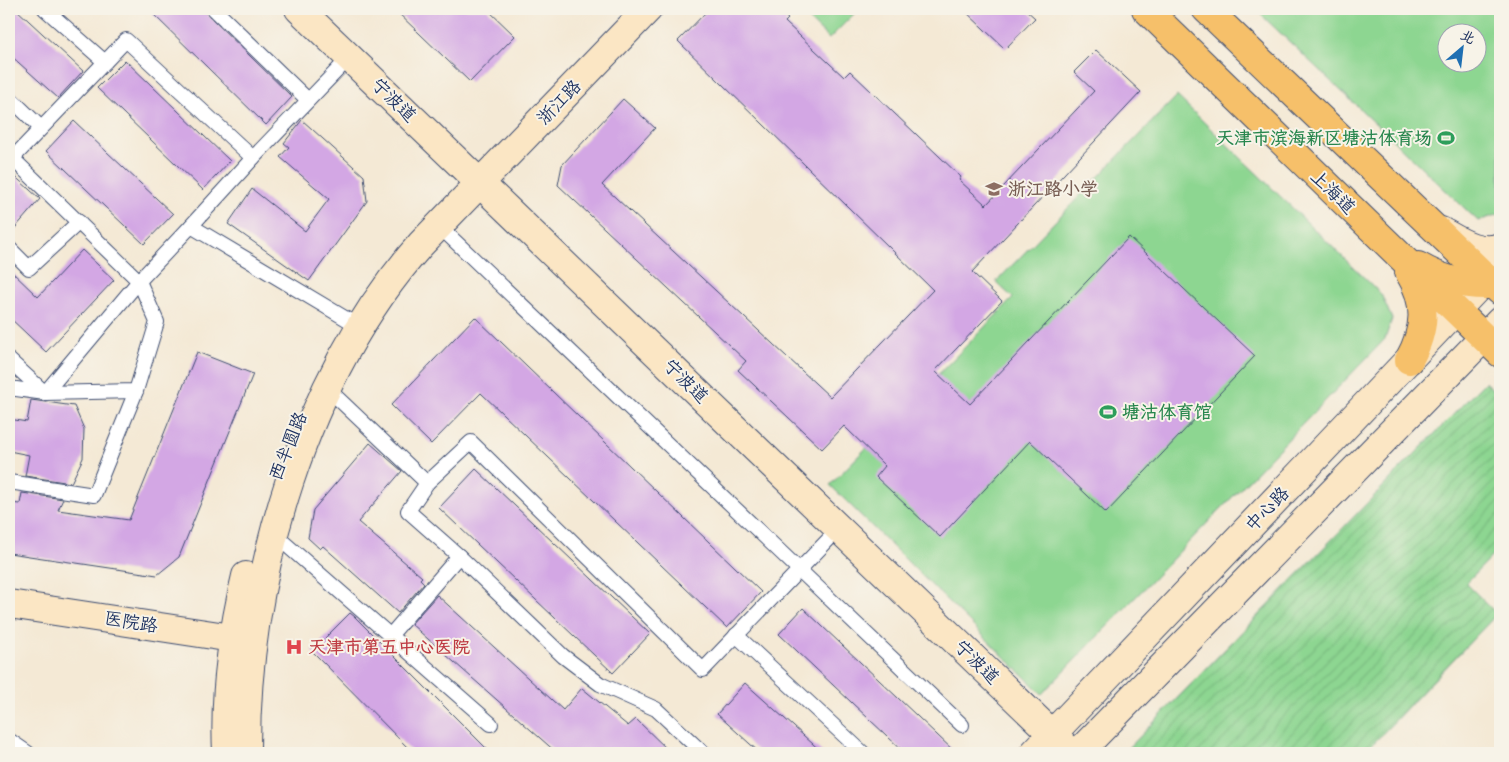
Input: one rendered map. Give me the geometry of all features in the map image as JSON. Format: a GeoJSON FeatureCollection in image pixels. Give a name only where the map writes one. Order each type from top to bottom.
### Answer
{"type":"FeatureCollection","features":[{"type":"Feature","properties":{"kind":"main road","name":"上海道"},"geometry":{"type":"LineString","coordinates":[[1146,9],[1455,311],[1495,337]]}},
{"type":"Feature","properties":{"kind":"main road"},"geometry":{"type":"LineString","coordinates":[[1206,9],[1493,282]]}},
{"type":"Feature","properties":{"kind":"main road"},"geometry":{"type":"LineString","coordinates":[[1397,254],[1441,277],[1493,282]]}},
{"type":"Feature","properties":{"kind":"main road"},"geometry":{"type":"LineString","coordinates":[[1397,254],[1415,281],[1423,303],[1421,336],[1409,360]]}},
{"type":"Feature","properties":{"kind":"street","name":"宁波道"},"geometry":{"type":"LineString","coordinates":[[276,9],[344,63],[470,184],[1043,747]]}},
{"type":"Feature","properties":{"kind":"street","name":"宁波道"},"geometry":{"type":"LineString","coordinates":[[299,9],[344,63]]}},
{"type":"Feature","properties":{"kind":"street","name":"浙江路"},"geometry":{"type":"LineString","coordinates":[[470,184],[629,9]]}},
{"type":"Feature","properties":{"kind":"street","name":"浙江路"},"geometry":{"type":"LineString","coordinates":[[470,184],[648,9]]}},
{"type":"Feature","properties":{"kind":"street","name":"宁波道"},"geometry":{"type":"LineString","coordinates":[[470,184],[828,540],[1043,747],[1072,753]]}},
{"type":"Feature","properties":{"kind":"street","name":"西半圆路"},"geometry":{"type":"LineString","coordinates":[[246,753],[243,639],[262,588],[274,534],[307,436],[328,389],[353,323],[439,226],[470,184]]}},
{"type":"Feature","properties":{"kind":"street","name":"西半圆路"},"geometry":{"type":"LineString","coordinates":[[227,753],[225,720],[243,639],[256,532],[272,486],[314,383],[353,323],[394,253],[470,184]]}},
{"type":"Feature","properties":{"kind":"street"},"geometry":{"type":"LineString","coordinates":[[1429,223],[1474,248],[1486,250],[1500,247]]}},
{"type":"Feature","properties":{"kind":"street","name":"中心路"},"geometry":{"type":"LineString","coordinates":[[1043,747],[1455,311],[1493,282]]}},
{"type":"Feature","properties":{"kind":"street","name":"中心路"},"geometry":{"type":"LineString","coordinates":[[1078,753],[1495,337]]}},
{"type":"Feature","properties":{"kind":"street","name":"医院路"},"geometry":{"type":"LineString","coordinates":[[9,604],[243,639]]}},
{"type":"Feature","properties":{"kind":"lane"},"geometry":{"type":"LineString","coordinates":[[45,9],[105,62]]}},
{"type":"Feature","properties":{"kind":"lane"},"geometry":{"type":"LineString","coordinates":[[214,9],[308,100]]}},
{"type":"Feature","properties":{"kind":"lane"},"geometry":{"type":"LineString","coordinates":[[9,482],[94,494],[136,391],[156,322],[139,281],[79,222],[11,160],[126,40],[253,158]]}},
{"type":"Feature","properties":{"kind":"lane"},"geometry":{"type":"LineString","coordinates":[[45,393],[139,281],[344,63]]}},
{"type":"Feature","properties":{"kind":"lane"},"geometry":{"type":"LineString","coordinates":[[9,97],[41,128]]}},
{"type":"Feature","properties":{"kind":"lane"},"geometry":{"type":"LineString","coordinates":[[9,248],[29,268],[79,222]]}},
{"type":"Feature","properties":{"kind":"lane"},"geometry":{"type":"LineString","coordinates":[[191,226],[353,323]]}},
{"type":"Feature","properties":{"kind":"lane"},"geometry":{"type":"LineString","coordinates":[[439,226],[962,725]]}},
{"type":"Feature","properties":{"kind":"lane"},"geometry":{"type":"LineString","coordinates":[[9,360],[45,393]]}},
{"type":"Feature","properties":{"kind":"lane"},"geometry":{"type":"LineString","coordinates":[[9,388],[45,393],[136,391]]}},
{"type":"Feature","properties":{"kind":"lane"},"geometry":{"type":"LineString","coordinates":[[328,389],[427,484]]}},
{"type":"Feature","properties":{"kind":"lane"},"geometry":{"type":"LineString","coordinates":[[703,753],[656,709],[600,684],[563,656],[459,556],[408,512],[427,484],[471,442],[703,670],[828,540]]}},
{"type":"Feature","properties":{"kind":"lane"},"geometry":{"type":"LineString","coordinates":[[274,534],[491,724]]}},
{"type":"Feature","properties":{"kind":"lane"},"geometry":{"type":"LineString","coordinates":[[390,637],[459,556]]}},
{"type":"Feature","properties":{"kind":"lane"},"geometry":{"type":"LineString","coordinates":[[736,635],[863,753]]}},
{"type":"Feature","properties":{"kind":"lane"},"geometry":{"type":"LineString","coordinates":[[9,740],[28,753]]}},
{"type":"Feature","properties":{"kind":"green space"},"geometry":{"type":"Polygon","coordinates":[[[798,9],[859,9],[829,39],[798,9]]]}},
{"type":"Feature","properties":{"kind":"green space","name":"天津市滨海新区塘沽体育场"},"geometry":{"type":"Polygon","coordinates":[[[1255,9],[1500,9],[1500,214],[1478,221],[1255,9]]]}},
{"type":"Feature","properties":{"kind":"green space","name":"塘沽体育馆"},"geometry":{"type":"Polygon","coordinates":[[[1177,96],[1381,294],[1392,319],[1385,339],[1042,694],[830,485],[1013,298],[996,282],[1177,96]]]}},
{"type":"Feature","properties":{"kind":"green space"},"geometry":{"type":"Polygon","coordinates":[[[1485,382],[1500,396],[1500,548],[1466,583],[1497,614],[1364,753],[1124,753],[1485,382]]]}},
{"type":"Feature","properties":{"kind":"building"},"geometry":{"type":"Polygon","coordinates":[[[9,9],[16,9],[83,71],[58,98],[9,54],[9,9]]]}},
{"type":"Feature","properties":{"kind":"building"},"geometry":{"type":"Polygon","coordinates":[[[148,9],[205,9],[208,15],[292,97],[266,125],[148,9]]]}},
{"type":"Feature","properties":{"kind":"building"},"geometry":{"type":"Polygon","coordinates":[[[394,9],[487,9],[515,36],[470,82],[394,9]]]}},
{"type":"Feature","properties":{"kind":"building"},"geometry":{"type":"Polygon","coordinates":[[[709,9],[777,9],[788,19],[785,22],[844,77],[850,71],[961,177],[959,180],[986,205],[1094,91],[1074,72],[1096,50],[1141,92],[972,272],[1002,301],[935,371],[970,404],[1129,237],[1255,356],[1106,513],[1030,441],[940,537],[876,477],[885,466],[844,426],[822,449],[738,370],[746,361],[558,185],[562,165],[623,99],[655,128],[602,185],[830,397],[933,290],[678,41],[709,9]]]}},
{"type":"Feature","properties":{"kind":"building"},"geometry":{"type":"Polygon","coordinates":[[[963,9],[1025,9],[1035,18],[1005,49],[963,9]]]}},
{"type":"Feature","properties":{"kind":"building"},"geometry":{"type":"Polygon","coordinates":[[[125,60],[230,161],[203,190],[97,88],[125,60]]]}},
{"type":"Feature","properties":{"kind":"building"},"geometry":{"type":"Polygon","coordinates":[[[302,120],[364,176],[367,201],[309,281],[228,224],[252,189],[305,231],[329,199],[280,157],[289,147],[284,143],[302,120]]]}},
{"type":"Feature","properties":{"kind":"building"},"geometry":{"type":"Polygon","coordinates":[[[74,121],[173,214],[144,244],[46,151],[74,121]]]}},
{"type":"Feature","properties":{"kind":"building"},"geometry":{"type":"Polygon","coordinates":[[[9,171],[40,199],[9,235],[9,171]]]}},
{"type":"Feature","properties":{"kind":"building"},"geometry":{"type":"Polygon","coordinates":[[[82,250],[114,280],[46,352],[9,317],[9,269],[38,297],[82,250]]]}},
{"type":"Feature","properties":{"kind":"building"},"geometry":{"type":"Polygon","coordinates":[[[475,317],[761,592],[727,628],[481,393],[431,444],[391,405],[475,317]]]}},
{"type":"Feature","properties":{"kind":"building"},"geometry":{"type":"Polygon","coordinates":[[[197,352],[253,374],[179,557],[157,575],[9,553],[9,503],[20,504],[22,493],[63,499],[58,510],[129,520],[197,352]]]}},
{"type":"Feature","properties":{"kind":"building"},"geometry":{"type":"Polygon","coordinates":[[[31,400],[74,406],[84,429],[83,458],[71,483],[25,476],[29,455],[9,451],[9,419],[27,422],[31,400]]]}},
{"type":"Feature","properties":{"kind":"building"},"geometry":{"type":"Polygon","coordinates":[[[370,443],[402,471],[358,522],[422,577],[420,579],[424,583],[398,613],[323,546],[320,549],[308,538],[313,510],[370,443]]]}},
{"type":"Feature","properties":{"kind":"building"},"geometry":{"type":"Polygon","coordinates":[[[476,469],[650,634],[613,673],[439,508],[476,469]]]}},
{"type":"Feature","properties":{"kind":"building"},"geometry":{"type":"Polygon","coordinates":[[[437,595],[563,710],[582,688],[628,726],[636,719],[671,753],[557,753],[411,624],[437,595]]]}},
{"type":"Feature","properties":{"kind":"building"},"geometry":{"type":"Polygon","coordinates":[[[803,608],[956,753],[905,753],[779,634],[803,608]]]}},
{"type":"Feature","properties":{"kind":"building"},"geometry":{"type":"Polygon","coordinates":[[[350,613],[491,753],[413,753],[312,651],[350,613]]]}},
{"type":"Feature","properties":{"kind":"building"},"geometry":{"type":"Polygon","coordinates":[[[745,683],[823,753],[760,753],[717,714],[745,683]]]}},
{"type":"Feature","properties":{"kind":"place","name":"天津市滨海新区塘沽体育场"},"geometry":{"type":"Point","coordinates":[1446,138]}},
{"type":"Feature","properties":{"kind":"place","name":"浙江路小学"},"geometry":{"type":"Point","coordinates":[994,189]}},
{"type":"Feature","properties":{"kind":"place","name":"塘沽体育馆"},"geometry":{"type":"Point","coordinates":[1108,412]}},
{"type":"Feature","properties":{"kind":"place","name":"天津市第五中心医院"},"geometry":{"type":"Point","coordinates":[294,647]}}]}
